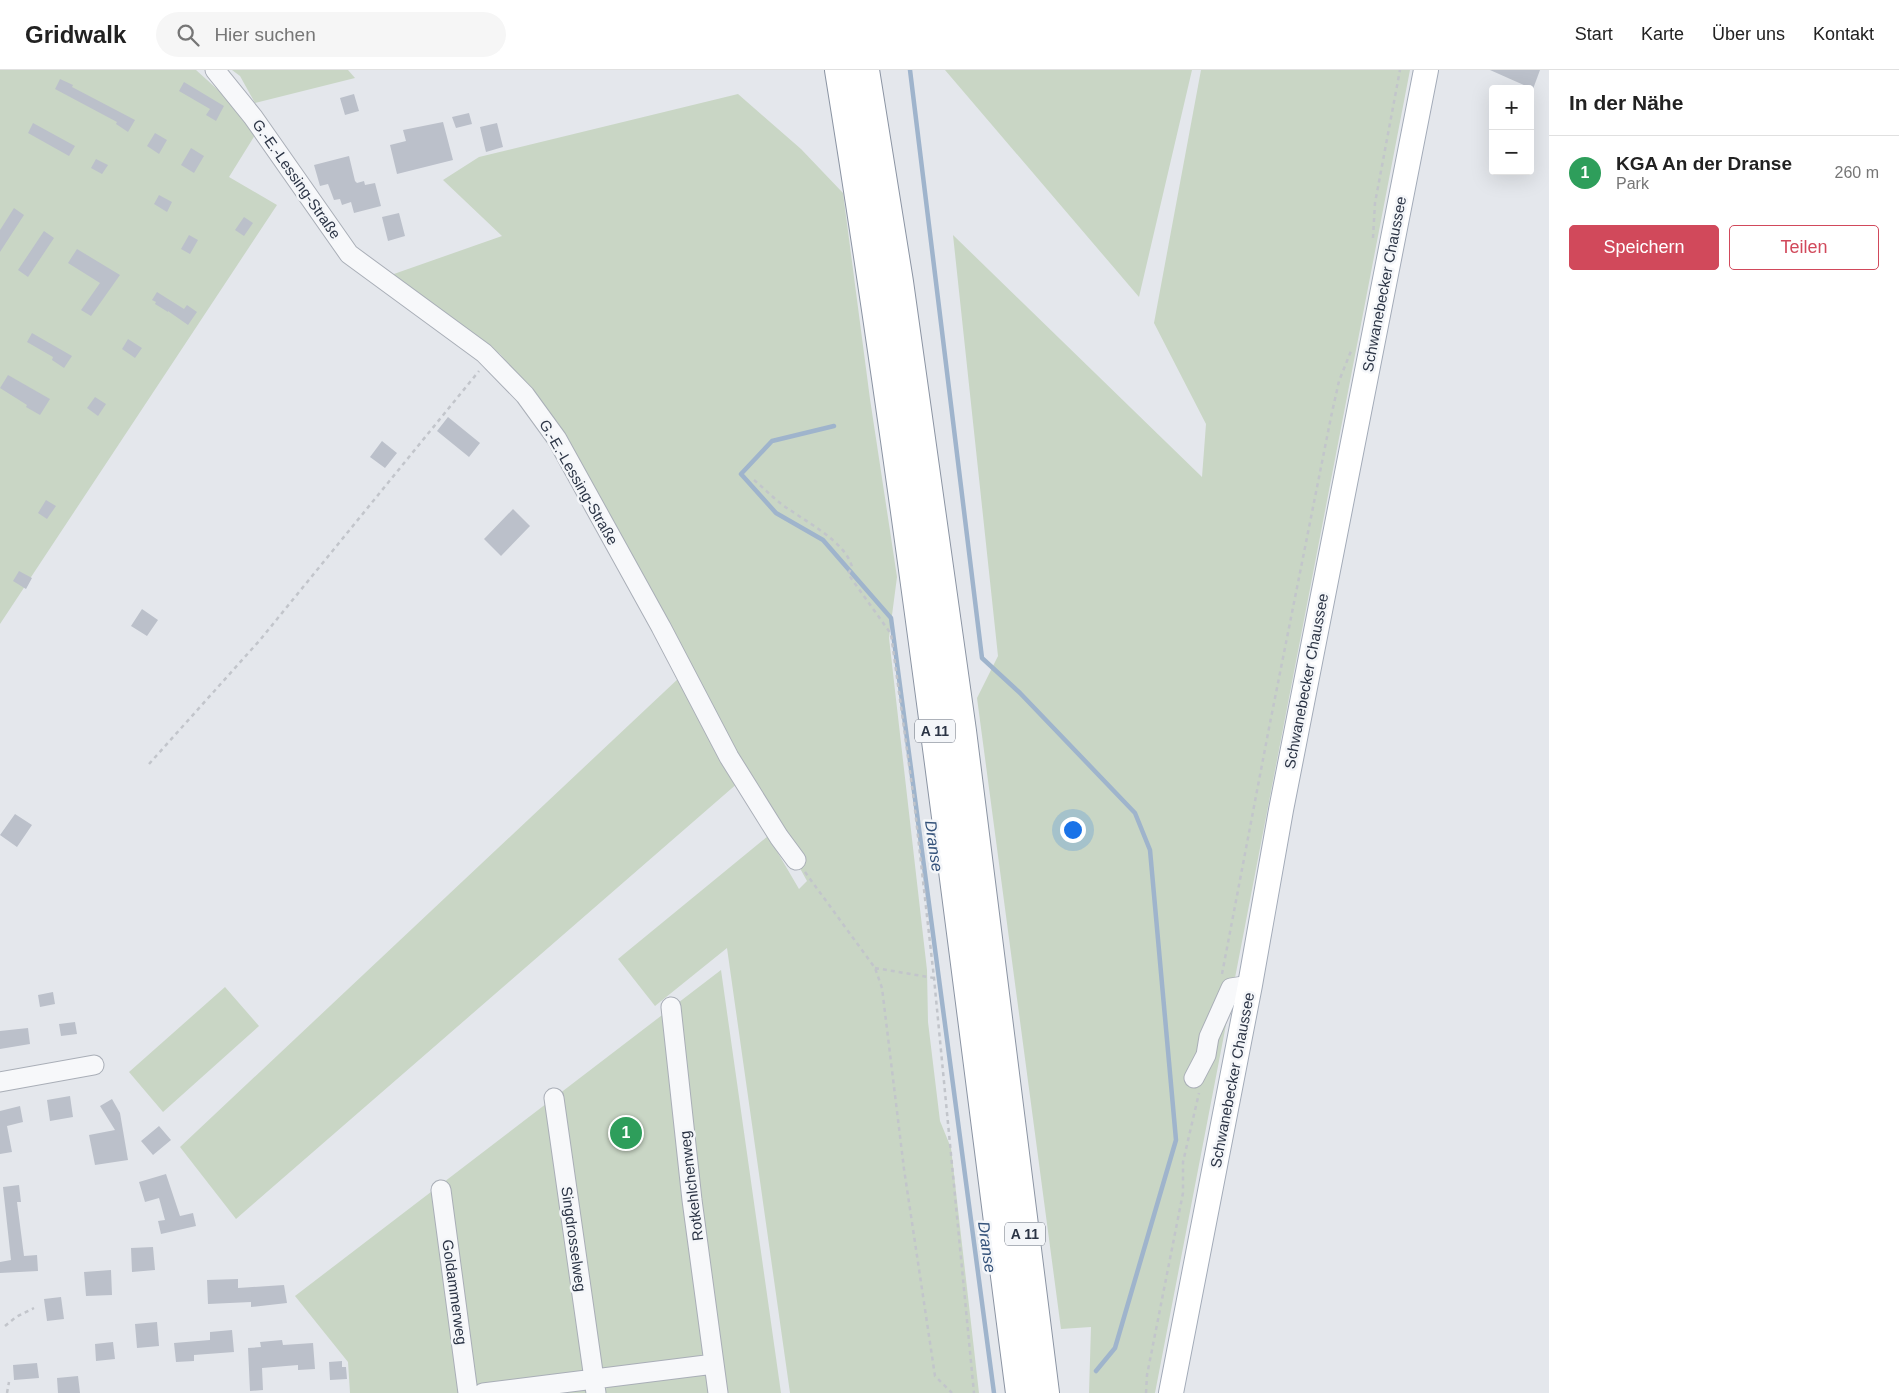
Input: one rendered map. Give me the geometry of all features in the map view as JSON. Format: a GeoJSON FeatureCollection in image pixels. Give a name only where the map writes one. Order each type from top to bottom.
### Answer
{"type":"FeatureCollection","features":[{"type":"Feature","properties":{"kind":"highway","name":"A 11"},"geometry":{"type":"LineString","coordinates":[[839,70],[873,282],[933,722],[1020,1393]]}},
{"type":"Feature","properties":{"kind":"highway","name":"A 11"},"geometry":{"type":"LineString","coordinates":[[865,70],[899,282],[962,731],[1045,1393]]}},
{"type":"Feature","properties":{"kind":"main road","name":"Schwanebecker Chaussee"},"geometry":{"type":"LineString","coordinates":[[1171,1393],[1250,986],[1281,810],[1426,70]]}},
{"type":"Feature","properties":{"kind":"street","name":"G.-E.-Lessing-Straße"},"geometry":{"type":"LineString","coordinates":[[215,70],[254,117],[349,254],[484,353],[525,395],[557,439],[661,627],[729,757],[779,837],[796,860]]}},
{"type":"Feature","properties":{"kind":"street"},"geometry":{"type":"LineString","coordinates":[[1198,1071],[1206,1055],[1209,1037],[1231,988],[1250,986]]}},
{"type":"Feature","properties":{"kind":"street","name":"Rotkehlchenweg"},"geometry":{"type":"LineString","coordinates":[[671,1007],[692,1200],[718,1393]]}},
{"type":"Feature","properties":{"kind":"street"},"geometry":{"type":"LineString","coordinates":[[0,1082],[94,1066]]}},
{"type":"Feature","properties":{"kind":"street","name":"Singdrosselweg"},"geometry":{"type":"LineString","coordinates":[[554,1098],[595,1386]]}},
{"type":"Feature","properties":{"kind":"street","name":"Goldammerweg"},"geometry":{"type":"LineString","coordinates":[[442,1190],[468,1393]]}},
{"type":"Feature","properties":{"kind":"street"},"geometry":{"type":"LineString","coordinates":[[483,1393],[595,1386],[714,1364]]}},
{"type":"Feature","properties":{"kind":"path"},"geometry":{"type":"LineString","coordinates":[[1373,240],[1374,203],[1400,70]]}},
{"type":"Feature","properties":{"kind":"path"},"geometry":{"type":"LineString","coordinates":[[1221,980],[1331,417],[1339,381],[1353,347]]}},
{"type":"Feature","properties":{"kind":"path"},"geometry":{"type":"LineString","coordinates":[[149,764],[260,640],[490,359]]}},
{"type":"Feature","properties":{"kind":"path"},"geometry":{"type":"LineString","coordinates":[[754,480],[789,510],[821,531],[850,558],[852,567],[848,574],[891,634],[914,801],[934,978],[974,1393]]}},
{"type":"Feature","properties":{"kind":"path"},"geometry":{"type":"LineString","coordinates":[[796,860],[875,968],[882,988],[904,1169],[935,1376],[952,1393]]}},
{"type":"Feature","properties":{"kind":"path"},"geometry":{"type":"LineString","coordinates":[[875,968],[934,978]]}},
{"type":"Feature","properties":{"kind":"path"},"geometry":{"type":"LineString","coordinates":[[1146,1393],[1147,1375],[1183,1193],[1182,1162],[1202,1078],[1198,1071]]}},
{"type":"Feature","properties":{"kind":"path"},"geometry":{"type":"LineString","coordinates":[[5,1326],[34,1308]]}},
{"type":"Feature","properties":{"kind":"path"},"geometry":{"type":"LineString","coordinates":[[7,1393],[9,1382]]}},
{"type":"Feature","properties":{"kind":"green space"},"geometry":{"type":"Polygon","coordinates":[[[0,70],[196,70],[248,117],[257,132],[229,177],[277,205],[0,624],[0,70]]]}},
{"type":"Feature","properties":{"kind":"green space"},"geometry":{"type":"Polygon","coordinates":[[[232,70],[348,70],[355,78],[255,103],[240,76],[232,70]]]}},
{"type":"Feature","properties":{"kind":"green space"},"geometry":{"type":"Polygon","coordinates":[[[945,70],[1192,70],[1139,297],[945,70]]]}},
{"type":"Feature","properties":{"kind":"green space"},"geometry":{"type":"Polygon","coordinates":[[[1201,70],[1410,70],[1155,1393],[1089,1393],[1091,1327],[1061,1329],[977,698],[998,656],[953,235],[1202,477],[1206,424],[1154,323],[1201,70]]]}},
{"type":"Feature","properties":{"kind":"green space"},"geometry":{"type":"Polygon","coordinates":[[[738,94],[801,149],[843,193],[870,399],[897,577],[889,638],[927,970],[928,1022],[940,1121],[951,1148],[979,1393],[790,1393],[727,948],[655,1006],[618,959],[768,836],[799,889],[807,881],[542,403],[500,354],[391,275],[502,236],[443,180],[479,157],[738,94]]]}},
{"type":"Feature","properties":{"kind":"green space"},"geometry":{"type":"Polygon","coordinates":[[[680,677],[739,782],[236,1219],[180,1147],[680,677]]]}},
{"type":"Feature","properties":{"kind":"green space"},"geometry":{"type":"Polygon","coordinates":[[[721,970],[781,1393],[350,1393],[348,1362],[295,1296],[721,970]]]}},
{"type":"Feature","properties":{"kind":"green space"},"geometry":{"type":"Polygon","coordinates":[[[225,987],[259,1026],[163,1112],[129,1072],[225,987]]]}},
{"type":"Feature","properties":{"kind":"building"},"geometry":{"type":"Polygon","coordinates":[[[1490,70],[1540,70],[1534,86],[1524,85],[1490,70]]]}},
{"type":"Feature","properties":{"kind":"building"},"geometry":{"type":"Polygon","coordinates":[[[60,79],[135,120],[128,132],[116,124],[117,122],[55,89],[60,79]]]}},
{"type":"Feature","properties":{"kind":"building"},"geometry":{"type":"Polygon","coordinates":[[[184,82],[224,106],[216,121],[206,115],[210,109],[179,91],[184,82]]]}},
{"type":"Feature","properties":{"kind":"building"},"geometry":{"type":"Polygon","coordinates":[[[354,94],[359,111],[345,115],[340,98],[354,94]]]}},
{"type":"Feature","properties":{"kind":"building"},"geometry":{"type":"Polygon","coordinates":[[[469,113],[472,124],[456,128],[452,117],[469,113]]]}},
{"type":"Feature","properties":{"kind":"building"},"geometry":{"type":"Polygon","coordinates":[[[443,122],[453,160],[397,174],[390,145],[406,141],[403,130],[443,122]]]}},
{"type":"Feature","properties":{"kind":"building"},"geometry":{"type":"Polygon","coordinates":[[[33,123],[75,146],[69,156],[28,133],[33,123]]]}},
{"type":"Feature","properties":{"kind":"building"},"geometry":{"type":"Polygon","coordinates":[[[497,123],[503,147],[486,152],[480,127],[497,123]]]}},
{"type":"Feature","properties":{"kind":"building"},"geometry":{"type":"Polygon","coordinates":[[[155,133],[167,140],[159,154],[147,146],[155,133]]]}},
{"type":"Feature","properties":{"kind":"building"},"geometry":{"type":"Polygon","coordinates":[[[191,148],[204,156],[194,173],[181,165],[191,148]]]}},
{"type":"Feature","properties":{"kind":"building"},"geometry":{"type":"Polygon","coordinates":[[[349,156],[355,181],[357,183],[364,181],[365,185],[375,183],[381,206],[354,213],[351,202],[342,205],[340,199],[334,200],[328,184],[320,186],[314,165],[349,156]]]}},
{"type":"Feature","properties":{"kind":"building"},"geometry":{"type":"Polygon","coordinates":[[[96,159],[108,165],[102,174],[91,168],[96,159]]]}},
{"type":"Feature","properties":{"kind":"building"},"geometry":{"type":"Polygon","coordinates":[[[159,195],[172,202],[167,212],[154,204],[159,195]]]}},
{"type":"Feature","properties":{"kind":"building"},"geometry":{"type":"Polygon","coordinates":[[[14,208],[24,215],[0,252],[0,230],[14,208]]]}},
{"type":"Feature","properties":{"kind":"building"},"geometry":{"type":"Polygon","coordinates":[[[399,213],[405,236],[388,241],[382,217],[399,213]]]}},
{"type":"Feature","properties":{"kind":"building"},"geometry":{"type":"Polygon","coordinates":[[[244,217],[253,223],[244,236],[235,230],[244,217]]]}},
{"type":"Feature","properties":{"kind":"building"},"geometry":{"type":"Polygon","coordinates":[[[44,231],[54,238],[28,277],[18,270],[44,231]]]}},
{"type":"Feature","properties":{"kind":"building"},"geometry":{"type":"Polygon","coordinates":[[[189,235],[198,240],[190,254],[181,249],[189,235]]]}},
{"type":"Feature","properties":{"kind":"building"},"geometry":{"type":"Polygon","coordinates":[[[77,249],[120,275],[91,316],[81,310],[100,283],[68,263],[77,249]]]}},
{"type":"Feature","properties":{"kind":"building"},"geometry":{"type":"Polygon","coordinates":[[[157,292],[184,309],[187,305],[197,312],[188,325],[155,304],[156,302],[152,300],[157,292]]]}},
{"type":"Feature","properties":{"kind":"building"},"geometry":{"type":"Polygon","coordinates":[[[32,333],[72,356],[64,368],[52,360],[53,357],[27,342],[32,333]]]}},
{"type":"Feature","properties":{"kind":"building"},"geometry":{"type":"Polygon","coordinates":[[[128,339],[142,348],[135,358],[122,349],[128,339]]]}},
{"type":"Feature","properties":{"kind":"building"},"geometry":{"type":"Polygon","coordinates":[[[8,375],[50,399],[40,415],[0,388],[8,375]]]}},
{"type":"Feature","properties":{"kind":"building"},"geometry":{"type":"Polygon","coordinates":[[[95,397],[106,404],[98,416],[87,408],[95,397]]]}},
{"type":"Feature","properties":{"kind":"building"},"geometry":{"type":"Polygon","coordinates":[[[448,417],[480,443],[469,457],[437,431],[448,417]]]}},
{"type":"Feature","properties":{"kind":"building"},"geometry":{"type":"Polygon","coordinates":[[[382,441],[397,453],[385,468],[370,457],[382,441]]]}},
{"type":"Feature","properties":{"kind":"building"},"geometry":{"type":"Polygon","coordinates":[[[46,500],[56,506],[47,519],[38,513],[46,500]]]}},
{"type":"Feature","properties":{"kind":"building"},"geometry":{"type":"Polygon","coordinates":[[[513,509],[530,526],[501,556],[484,539],[513,509]]]}},
{"type":"Feature","properties":{"kind":"building"},"geometry":{"type":"Polygon","coordinates":[[[19,571],[32,578],[26,589],[13,581],[19,571]]]}},
{"type":"Feature","properties":{"kind":"building"},"geometry":{"type":"Polygon","coordinates":[[[142,609],[158,620],[147,636],[131,626],[142,609]]]}},
{"type":"Feature","properties":{"kind":"building"},"geometry":{"type":"Polygon","coordinates":[[[15,814],[32,825],[17,847],[0,835],[15,814]]]}},
{"type":"Feature","properties":{"kind":"building"},"geometry":{"type":"Polygon","coordinates":[[[53,992],[55,1004],[40,1007],[38,995],[53,992]]]}},
{"type":"Feature","properties":{"kind":"building"},"geometry":{"type":"Polygon","coordinates":[[[75,1022],[77,1034],[61,1036],[59,1024],[75,1022]]]}},
{"type":"Feature","properties":{"kind":"building"},"geometry":{"type":"Polygon","coordinates":[[[28,1028],[30,1044],[0,1049],[0,1031],[28,1028]]]}},
{"type":"Feature","properties":{"kind":"building"},"geometry":{"type":"Polygon","coordinates":[[[70,1096],[73,1117],[50,1121],[47,1100],[70,1096]]]}},
{"type":"Feature","properties":{"kind":"building"},"geometry":{"type":"Polygon","coordinates":[[[112,1099],[120,1113],[128,1160],[95,1165],[89,1135],[115,1130],[100,1106],[112,1099]]]}},
{"type":"Feature","properties":{"kind":"building"},"geometry":{"type":"Polygon","coordinates":[[[20,1106],[23,1122],[7,1126],[12,1152],[0,1154],[0,1111],[20,1106]]]}},
{"type":"Feature","properties":{"kind":"building"},"geometry":{"type":"Polygon","coordinates":[[[159,1126],[171,1140],[153,1155],[141,1141],[159,1126]]]}},
{"type":"Feature","properties":{"kind":"building"},"geometry":{"type":"Polygon","coordinates":[[[166,1174],[180,1216],[193,1213],[196,1226],[161,1234],[158,1221],[165,1220],[159,1198],[145,1202],[139,1182],[166,1174]]]}},
{"type":"Feature","properties":{"kind":"building"},"geometry":{"type":"Polygon","coordinates":[[[19,1185],[21,1202],[17,1202],[24,1256],[37,1255],[38,1271],[0,1273],[0,1262],[11,1260],[3,1187],[19,1185]]]}},
{"type":"Feature","properties":{"kind":"building"},"geometry":{"type":"Polygon","coordinates":[[[153,1247],[155,1270],[132,1272],[131,1248],[153,1247]]]}},
{"type":"Feature","properties":{"kind":"building"},"geometry":{"type":"Polygon","coordinates":[[[111,1270],[112,1295],[86,1296],[84,1272],[111,1270]]]}},
{"type":"Feature","properties":{"kind":"building"},"geometry":{"type":"Polygon","coordinates":[[[238,1279],[238,1288],[284,1285],[287,1303],[251,1307],[251,1302],[208,1304],[207,1280],[238,1279]]]}},
{"type":"Feature","properties":{"kind":"building"},"geometry":{"type":"Polygon","coordinates":[[[61,1297],[64,1319],[47,1321],[44,1299],[61,1297]]]}},
{"type":"Feature","properties":{"kind":"building"},"geometry":{"type":"Polygon","coordinates":[[[157,1322],[159,1346],[137,1348],[135,1324],[157,1322]]]}},
{"type":"Feature","properties":{"kind":"building"},"geometry":{"type":"Polygon","coordinates":[[[232,1330],[234,1352],[194,1355],[194,1361],[176,1362],[174,1343],[210,1340],[210,1332],[232,1330]]]}},
{"type":"Feature","properties":{"kind":"building"},"geometry":{"type":"Polygon","coordinates":[[[282,1340],[283,1345],[313,1343],[315,1369],[298,1370],[298,1365],[262,1368],[263,1390],[250,1391],[248,1348],[261,1347],[260,1342],[282,1340]]]}},
{"type":"Feature","properties":{"kind":"building"},"geometry":{"type":"Polygon","coordinates":[[[113,1342],[115,1359],[96,1361],[95,1344],[113,1342]]]}},
{"type":"Feature","properties":{"kind":"building"},"geometry":{"type":"Polygon","coordinates":[[[342,1361],[342,1367],[346,1367],[347,1379],[330,1380],[329,1362],[342,1361]]]}},
{"type":"Feature","properties":{"kind":"building"},"geometry":{"type":"Polygon","coordinates":[[[37,1363],[39,1378],[14,1380],[13,1365],[37,1363]]]}},
{"type":"Feature","properties":{"kind":"building"},"geometry":{"type":"Polygon","coordinates":[[[78,1376],[80,1393],[58,1393],[57,1378],[78,1376]]]}},
{"type":"Feature","properties":{"kind":"waterway"},"geometry":{"type":"LineString","coordinates":[[910,70],[982,658],[1020,693],[1135,813],[1150,850],[1176,1140],[1115,1348],[1096,1371]]}},
{"type":"Feature","properties":{"kind":"waterway","name":"Dranse"},"geometry":{"type":"LineString","coordinates":[[834,426],[772,441],[741,474],[776,513],[823,540],[891,618],[994,1393]]}},
{"type":"Feature","properties":{"kind":"place","name":"KGA An der Dranse"},"geometry":{"type":"Point","coordinates":[626,1133]}}]}
